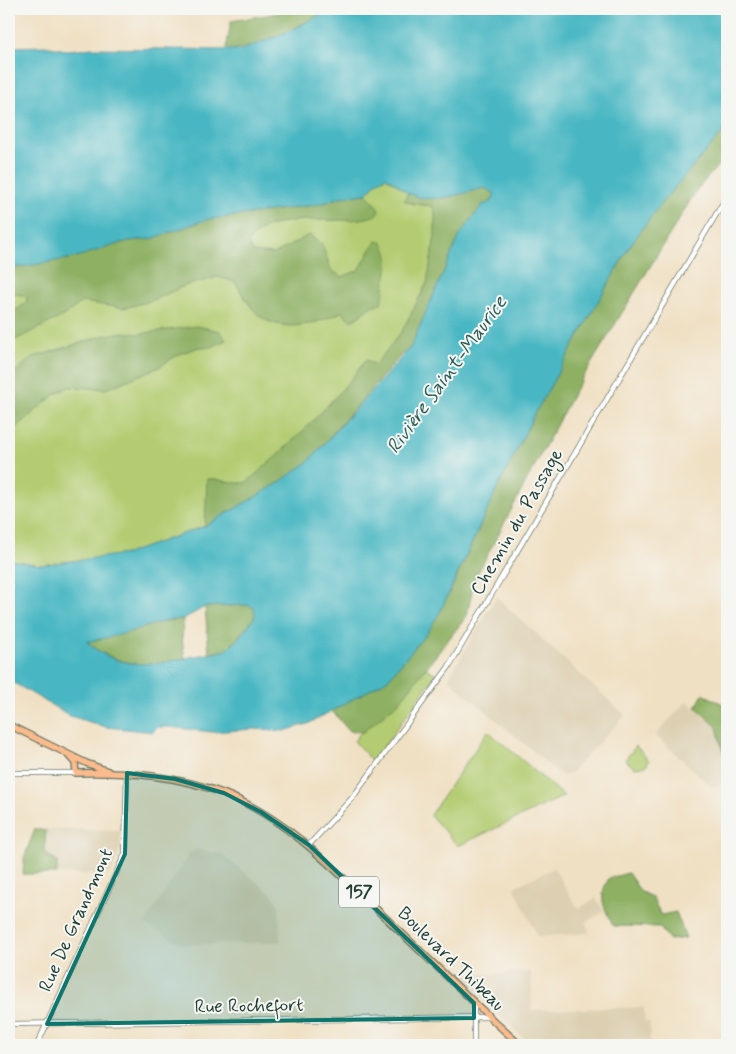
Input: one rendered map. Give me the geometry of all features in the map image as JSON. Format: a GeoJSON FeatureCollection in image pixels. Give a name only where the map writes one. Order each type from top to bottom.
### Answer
{"type":"FeatureCollection","features":[{"type":"Feature","properties":{"kind":"main road","name":"157"},"geometry":{"type":"LineString","coordinates":[[9,725],[112,773]]}},
{"type":"Feature","properties":{"kind":"main road"},"geometry":{"type":"LineString","coordinates":[[68,754],[75,762],[76,773]]}},
{"type":"Feature","properties":{"kind":"main road","name":"Boulevard Thibeau"},"geometry":{"type":"LineString","coordinates":[[76,773],[127,773],[175,779],[224,793],[261,812],[309,845],[520,1045]]}},
{"type":"Feature","properties":{"kind":"street","name":"Chemin du Passage"},"geometry":{"type":"LineString","coordinates":[[309,845],[353,797],[448,668],[727,196]]}},
{"type":"Feature","properties":{"kind":"street","name":"Boulevard Thibeau"},"geometry":{"type":"LineString","coordinates":[[9,773],[76,773]]}},
{"type":"Feature","properties":{"kind":"street","name":"Rue De Grandmont"},"geometry":{"type":"LineString","coordinates":[[37,1045],[124,856],[126,845],[127,773]]}},
{"type":"Feature","properties":{"kind":"street"},"geometry":{"type":"LineString","coordinates":[[474,1003],[474,1045]]}},
{"type":"Feature","properties":{"kind":"street","name":"Rue Rochefort"},"geometry":{"type":"LineString","coordinates":[[9,1024],[489,1017]]}},
{"type":"Feature","properties":{"kind":"highlighted area"},"geometry":{"type":"Polygon","coordinates":[[[127,773],[175,779],[224,793],[261,812],[309,845],[474,1003],[474,1018],[47,1024],[125,854],[127,773]]]}},
{"type":"Feature","properties":{"kind":"shaded area"},"geometry":{"type":"Polygon","coordinates":[[[496,597],[625,715],[571,773],[562,776],[448,679],[496,597]]]}},
{"type":"Feature","properties":{"kind":"shaded area"},"geometry":{"type":"Polygon","coordinates":[[[687,701],[716,725],[727,760],[727,782],[712,787],[655,735],[687,701]]]}},
{"type":"Feature","properties":{"kind":"shaded area"},"geometry":{"type":"Polygon","coordinates":[[[35,829],[120,830],[121,848],[111,874],[33,874],[35,829]]]}},
{"type":"Feature","properties":{"kind":"shaded area"},"geometry":{"type":"Polygon","coordinates":[[[198,849],[223,855],[273,895],[279,906],[280,942],[183,945],[144,924],[190,853],[198,849]]]}},
{"type":"Feature","properties":{"kind":"shaded area"},"geometry":{"type":"Polygon","coordinates":[[[554,868],[578,909],[596,898],[604,912],[586,922],[589,933],[538,937],[514,887],[554,868]]]}},
{"type":"Feature","properties":{"kind":"shaded area"},"geometry":{"type":"Polygon","coordinates":[[[531,972],[532,1010],[644,1007],[645,1022],[650,1022],[650,1045],[531,1045],[457,975],[531,972]]]}},
{"type":"Feature","properties":{"kind":"green space"},"geometry":{"type":"Polygon","coordinates":[[[301,9],[330,9],[280,36],[253,46],[226,50],[231,21],[301,9]]]}},
{"type":"Feature","properties":{"kind":"green space"},"geometry":{"type":"Polygon","coordinates":[[[727,127],[727,155],[696,191],[574,392],[474,580],[467,616],[400,701],[363,732],[349,731],[332,711],[387,680],[427,633],[448,596],[496,491],[534,415],[629,247],[663,201],[727,127]]]}},
{"type":"Feature","properties":{"kind":"green space"},"geometry":{"type":"Polygon","coordinates":[[[386,177],[408,193],[436,198],[483,281],[205,526],[126,554],[40,565],[9,560],[9,269],[366,194],[377,182],[386,177]]]}},
{"type":"Feature","properties":{"kind":"green space"},"geometry":{"type":"Polygon","coordinates":[[[485,187],[495,194],[491,202],[482,205],[460,235],[410,348],[401,355],[308,462],[277,484],[205,526],[207,479],[238,483],[247,482],[310,424],[366,360],[375,365],[402,331],[427,283],[435,236],[435,213],[432,206],[414,204],[404,200],[408,193],[418,196],[437,197],[456,195],[485,187]]]}},
{"type":"Feature","properties":{"kind":"green space"},"geometry":{"type":"Polygon","coordinates":[[[366,194],[376,204],[379,212],[373,216],[350,220],[308,220],[280,223],[256,233],[248,243],[253,252],[274,254],[309,235],[322,244],[331,270],[342,277],[359,270],[376,241],[383,243],[388,254],[388,262],[382,301],[351,321],[342,312],[304,325],[294,326],[274,323],[264,319],[255,312],[235,282],[218,277],[184,286],[151,301],[124,308],[82,302],[63,316],[9,343],[9,315],[26,303],[27,296],[9,293],[9,269],[73,258],[128,241],[151,239],[205,220],[321,204],[340,197],[366,194]]]}},
{"type":"Feature","properties":{"kind":"green space"},"geometry":{"type":"Polygon","coordinates":[[[196,326],[220,331],[226,340],[212,347],[199,347],[179,354],[159,367],[106,389],[69,387],[54,395],[9,434],[9,378],[31,358],[106,335],[123,332],[139,334],[196,326]]]}},
{"type":"Feature","properties":{"kind":"green space"},"geometry":{"type":"Polygon","coordinates":[[[249,605],[254,608],[255,616],[250,623],[227,650],[209,653],[205,607],[249,605]]]}},
{"type":"Feature","properties":{"kind":"green space"},"geometry":{"type":"Polygon","coordinates":[[[183,619],[182,640],[185,658],[172,661],[146,664],[133,663],[109,656],[97,650],[86,641],[159,622],[183,619]]]}},
{"type":"Feature","properties":{"kind":"green space"},"geometry":{"type":"Polygon","coordinates":[[[416,662],[436,674],[373,762],[354,741],[416,662]]]}},
{"type":"Feature","properties":{"kind":"green space"},"geometry":{"type":"Polygon","coordinates":[[[703,694],[727,706],[727,760],[722,749],[717,727],[696,707],[703,694]]]}},
{"type":"Feature","properties":{"kind":"green space"},"geometry":{"type":"Polygon","coordinates":[[[488,731],[564,796],[458,846],[430,815],[488,731]]]}},
{"type":"Feature","properties":{"kind":"green space"},"geometry":{"type":"Polygon","coordinates":[[[636,746],[649,761],[646,766],[635,768],[625,760],[636,746]]]}},
{"type":"Feature","properties":{"kind":"green space"},"geometry":{"type":"Polygon","coordinates":[[[35,829],[46,831],[44,852],[57,862],[57,874],[23,874],[24,858],[35,829]]]}},
{"type":"Feature","properties":{"kind":"green space"},"geometry":{"type":"Polygon","coordinates":[[[628,873],[641,892],[652,897],[661,915],[676,912],[686,938],[670,940],[659,927],[613,926],[603,902],[603,892],[609,878],[628,873]]]}},
{"type":"Feature","properties":{"kind":"water","name":"Rivière Saint-Maurice"},"geometry":{"type":"Polygon","coordinates":[[[330,9],[727,9],[727,127],[663,201],[629,247],[534,415],[496,491],[440,612],[427,633],[387,680],[308,724],[284,731],[254,729],[211,732],[158,727],[153,732],[106,727],[70,716],[9,680],[9,560],[40,565],[126,554],[205,526],[277,484],[308,462],[410,348],[460,235],[482,205],[491,202],[495,194],[485,188],[447,197],[417,197],[408,193],[386,177],[377,182],[366,194],[340,197],[321,204],[205,220],[151,239],[128,241],[73,258],[9,269],[9,47],[45,46],[66,50],[93,48],[242,50],[294,29],[330,9]],[[249,605],[205,607],[183,619],[167,620],[119,635],[87,642],[99,652],[112,658],[138,664],[166,662],[214,653],[225,650],[237,640],[255,616],[254,608],[249,605]]]}}]}
